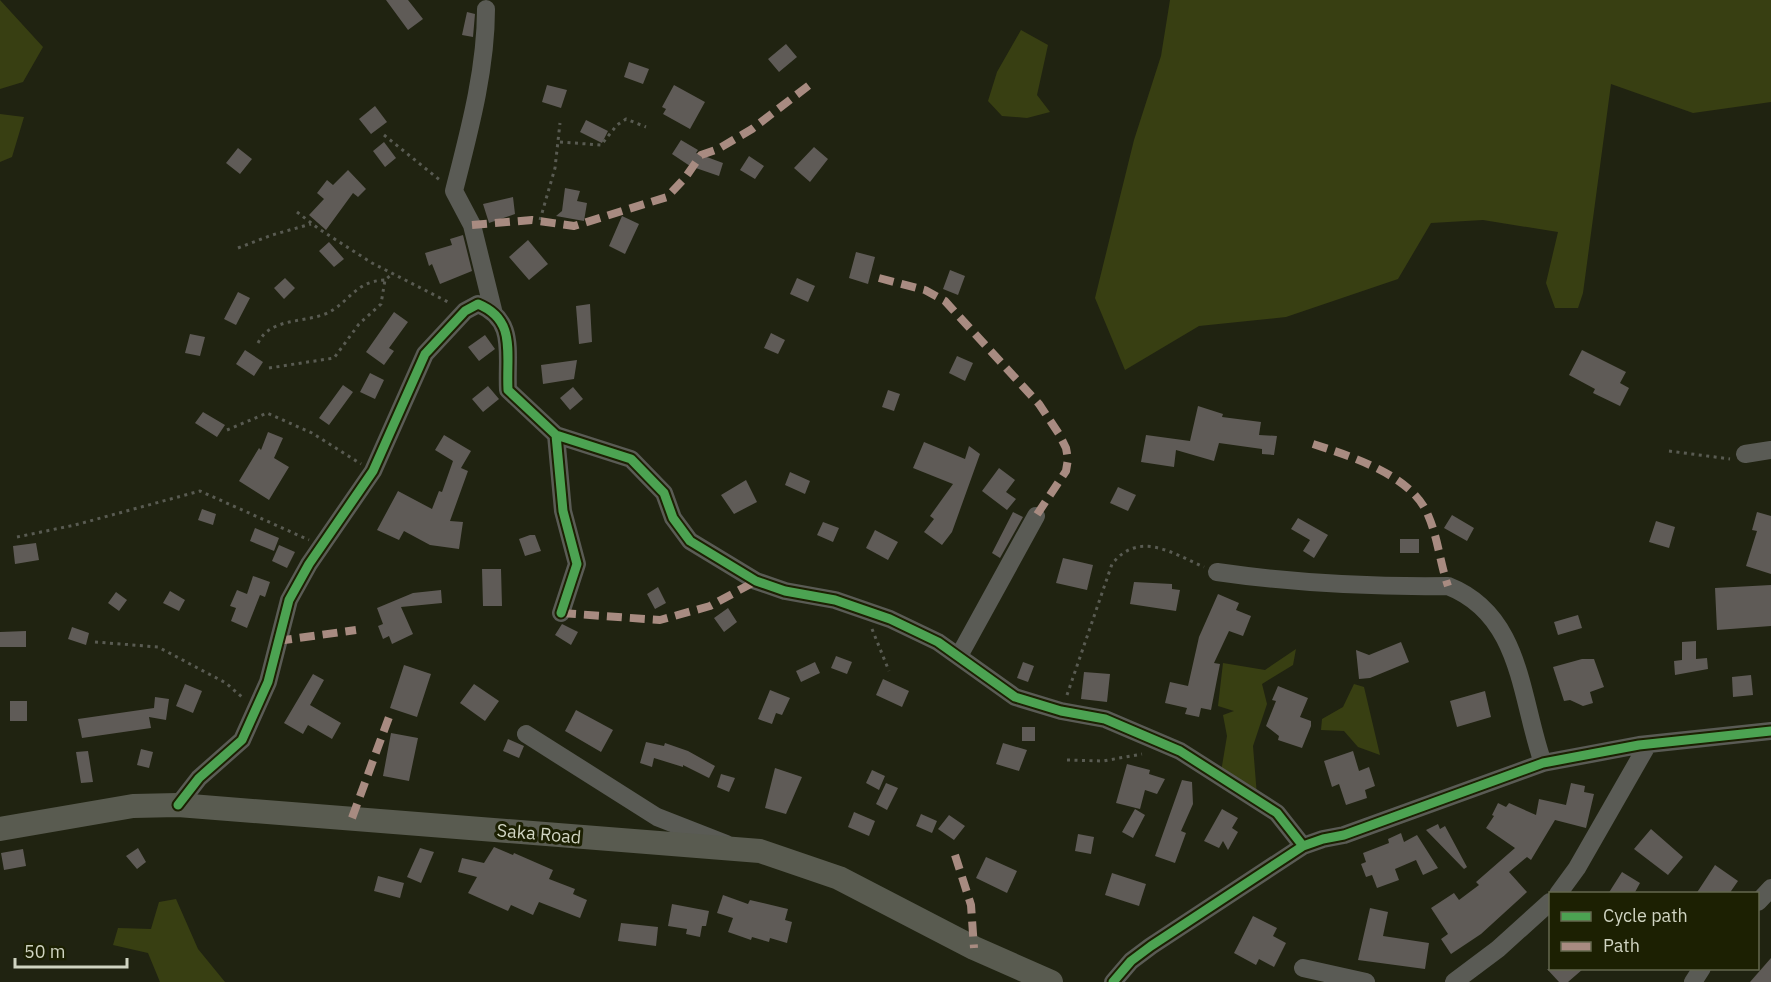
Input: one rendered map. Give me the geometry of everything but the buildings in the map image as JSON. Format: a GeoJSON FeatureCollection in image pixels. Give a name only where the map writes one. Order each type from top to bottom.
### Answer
{"type":"FeatureCollection","features":[{"type":"Feature","properties":{"kind":"main road","name":"Saka Road"},"geometry":{"type":"LineString","coordinates":[[0,829],[133,806],[178,805],[605,840],[733,847],[760,851],[839,878],[974,948],[1052,982]]}},
{"type":"Feature","properties":{"kind":"street"},"geometry":{"type":"LineString","coordinates":[[486,9],[478,81],[454,191],[472,225],[493,310],[506,327],[508,390],[556,435],[631,459],[664,493],[673,518],[690,541],[756,581],[785,591],[835,600],[863,608],[918,630],[959,656],[1015,697],[1061,711],[1117,723],[1180,751],[1277,813],[1303,846]]}},
{"type":"Feature","properties":{"kind":"street"},"geometry":{"type":"LineString","coordinates":[[178,805],[200,778],[242,740],[268,682],[289,600],[309,564],[373,471],[425,354],[465,311],[478,304],[493,310]]}},
{"type":"Feature","properties":{"kind":"street"},"geometry":{"type":"LineString","coordinates":[[556,435],[563,511],[577,564],[561,613]]}},
{"type":"Feature","properties":{"kind":"street"},"geometry":{"type":"LineString","coordinates":[[1745,454],[1771,450]]}},
{"type":"Feature","properties":{"kind":"street"},"geometry":{"type":"LineString","coordinates":[[959,656],[1036,516]]}},
{"type":"Feature","properties":{"kind":"street"},"geometry":{"type":"LineString","coordinates":[[1216,572],[1321,583],[1448,586],[1468,594],[1483,605],[1494,619],[1514,656],[1533,735],[1543,763]]}},
{"type":"Feature","properties":{"kind":"street"},"geometry":{"type":"LineString","coordinates":[[1113,982],[1121,970],[1144,951],[1303,846],[1344,835],[1543,763],[1648,744],[1771,731]]}},
{"type":"Feature","properties":{"kind":"street"},"geometry":{"type":"LineString","coordinates":[[526,734],[657,817],[733,847]]}},
{"type":"Feature","properties":{"kind":"street"},"geometry":{"type":"LineString","coordinates":[[1559,892],[1577,868],[1648,744]]}},
{"type":"Feature","properties":{"kind":"street"},"geometry":{"type":"LineString","coordinates":[[1759,901],[1771,888]]}},
{"type":"Feature","properties":{"kind":"street"},"geometry":{"type":"LineString","coordinates":[[1455,982],[1498,949],[1549,904]]}},
{"type":"Feature","properties":{"kind":"street"},"geometry":{"type":"LineString","coordinates":[[1303,968],[1366,982]]}},
{"type":"Feature","properties":{"kind":"path"},"geometry":{"type":"LineString","coordinates":[[560,141],[601,145],[626,119],[646,127]]}},
{"type":"Feature","properties":{"kind":"path"},"geometry":{"type":"LineString","coordinates":[[540,220],[560,141],[560,123]]}},
{"type":"Feature","properties":{"kind":"path"},"geometry":{"type":"LineString","coordinates":[[384,135],[454,191]]}},
{"type":"Feature","properties":{"kind":"path"},"geometry":{"type":"LineString","coordinates":[[297,212],[311,224],[392,274],[465,311]]}},
{"type":"Feature","properties":{"kind":"path"},"geometry":{"type":"LineString","coordinates":[[238,249],[272,235],[311,224]]}},
{"type":"Feature","properties":{"kind":"path"},"geometry":{"type":"LineString","coordinates":[[258,343],[273,326],[327,314],[370,280],[385,279],[392,274]]}},
{"type":"Feature","properties":{"kind":"path"},"geometry":{"type":"LineString","coordinates":[[269,368],[334,358],[359,324],[381,304],[385,279]]}},
{"type":"Feature","properties":{"kind":"path"},"geometry":{"type":"LineString","coordinates":[[227,430],[267,413],[312,433],[373,471]]}},
{"type":"Feature","properties":{"kind":"path"},"geometry":{"type":"LineString","coordinates":[[1669,451],[1732,459],[1745,454]]}},
{"type":"Feature","properties":{"kind":"path"},"geometry":{"type":"LineString","coordinates":[[18,537],[75,525],[200,491],[313,541]]}},
{"type":"Feature","properties":{"kind":"path"},"geometry":{"type":"LineString","coordinates":[[1061,711],[1112,564],[1122,552],[1137,545],[1177,553],[1216,572]]}},
{"type":"Feature","properties":{"kind":"path"},"geometry":{"type":"LineString","coordinates":[[863,608],[889,671]]}},
{"type":"Feature","properties":{"kind":"path"},"geometry":{"type":"LineString","coordinates":[[94,642],[158,647],[226,683],[256,710]]}},
{"type":"Feature","properties":{"kind":"path"},"geometry":{"type":"LineString","coordinates":[[1067,759],[1103,761],[1148,752]]}},
{"type":"Feature","properties":{"kind":"green space"},"geometry":{"type":"Polygon","coordinates":[[[0,0],[43,47],[23,82],[0,89],[0,0]]]}},
{"type":"Feature","properties":{"kind":"green space"},"geometry":{"type":"Polygon","coordinates":[[[1170,0],[1771,0],[1771,102],[1693,113],[1611,84],[1583,293],[1578,308],[1555,308],[1546,283],[1558,232],[1483,220],[1431,223],[1398,279],[1286,317],[1199,326],[1125,370],[1095,298],[1134,140],[1161,56],[1170,0]]]}},
{"type":"Feature","properties":{"kind":"green space"},"geometry":{"type":"Polygon","coordinates":[[[1021,30],[1048,45],[1037,95],[1050,112],[1027,118],[1002,116],[988,101],[997,72],[1021,30]]]}},
{"type":"Feature","properties":{"kind":"green space"},"geometry":{"type":"Polygon","coordinates":[[[0,114],[24,117],[12,157],[0,162],[0,114]]]}},
{"type":"Feature","properties":{"kind":"green space"},"geometry":{"type":"Polygon","coordinates":[[[1296,649],[1293,665],[1262,684],[1267,704],[1253,746],[1257,796],[1221,772],[1227,736],[1223,715],[1234,711],[1218,706],[1223,663],[1265,670],[1296,649]]]}},
{"type":"Feature","properties":{"kind":"green space"},"geometry":{"type":"Polygon","coordinates":[[[1354,684],[1364,687],[1380,755],[1358,747],[1344,731],[1321,730],[1322,719],[1343,707],[1354,684]]]}},
{"type":"Feature","properties":{"kind":"green space"},"geometry":{"type":"Polygon","coordinates":[[[176,899],[198,949],[225,982],[160,982],[148,953],[113,945],[118,928],[151,929],[159,902],[176,899]]]}},
{"type":"Feature","properties":{"kind":"marked path"},"geometry":{"type":"LineString","coordinates":[[472,225],[532,220],[574,226],[667,197],[685,178],[701,155],[718,149],[752,129],[812,83]]}},
{"type":"Feature","properties":{"kind":"marked path"},"geometry":{"type":"LineString","coordinates":[[879,278],[925,290],[945,301],[1039,404],[1059,434],[1066,448],[1068,459],[1066,471],[1036,516]]}},
{"type":"Feature","properties":{"kind":"marked path"},"geometry":{"type":"LineString","coordinates":[[1313,444],[1378,469],[1394,478],[1420,501],[1434,533],[1448,586]]}},
{"type":"Feature","properties":{"kind":"marked path"},"geometry":{"type":"LineString","coordinates":[[561,613],[660,620],[710,606],[756,581]]}},
{"type":"Feature","properties":{"kind":"marked path"},"geometry":{"type":"LineString","coordinates":[[277,641],[356,630]]}},
{"type":"Feature","properties":{"kind":"marked path"},"geometry":{"type":"LineString","coordinates":[[352,818],[389,717]]}},
{"type":"Feature","properties":{"kind":"marked path"},"geometry":{"type":"LineString","coordinates":[[955,855],[971,905],[974,948]]}},
{"type":"Feature","properties":{"kind":"cycle path"},"geometry":{"type":"LineString","coordinates":[[178,805],[199,778],[242,740],[268,682],[289,600],[309,564],[373,471],[425,354],[465,311],[478,304],[499,319],[504,328],[508,351],[508,390],[556,435],[563,511],[577,564],[561,613]]}},
{"type":"Feature","properties":{"kind":"cycle path"},"geometry":{"type":"LineString","coordinates":[[556,435],[631,459],[664,493],[673,518],[690,541],[756,581],[785,591],[835,600],[890,619],[938,642],[1015,697],[1061,711],[1105,719],[1180,751],[1277,813],[1303,846]]}},
{"type":"Feature","properties":{"kind":"cycle path"},"geometry":{"type":"LineString","coordinates":[[1113,982],[1131,961],[1151,946],[1303,846],[1344,835],[1543,763],[1639,745],[1771,731]]}}]}
